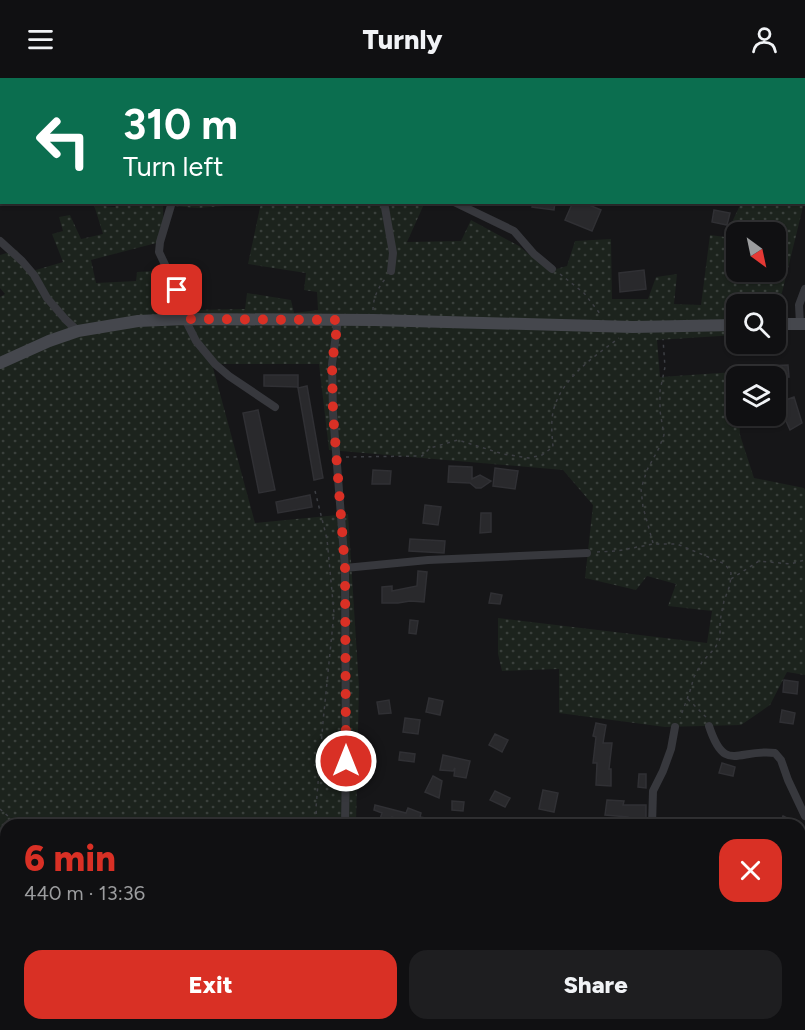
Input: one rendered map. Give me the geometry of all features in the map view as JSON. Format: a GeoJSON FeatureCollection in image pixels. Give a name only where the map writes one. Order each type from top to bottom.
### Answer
{"type":"FeatureCollection","features":[{"type":"Feature","properties":{"kind":"main road"},"geometry":{"type":"LineString","coordinates":[[0,363],[78,331],[138,321],[185,319],[374,320],[605,327],[726,325]]}},
{"type":"Feature","properties":{"kind":"main road"},"geometry":{"type":"LineString","coordinates":[[786,324],[802,324]]}},
{"type":"Feature","properties":{"kind":"street"},"geometry":{"type":"LineString","coordinates":[[171,204],[159,242],[159,252],[177,290],[185,319],[196,341],[215,364],[229,376],[276,407]]}},
{"type":"Feature","properties":{"kind":"street"},"geometry":{"type":"LineString","coordinates":[[384,204],[393,253],[391,271]]}},
{"type":"Feature","properties":{"kind":"street"},"geometry":{"type":"LineString","coordinates":[[458,204],[514,231],[534,254],[552,269]]}},
{"type":"Feature","properties":{"kind":"street"},"geometry":{"type":"LineString","coordinates":[[0,241],[22,261],[47,298],[78,331]]}},
{"type":"Feature","properties":{"kind":"street"},"geometry":{"type":"LineString","coordinates":[[802,324],[799,305],[805,289]]}},
{"type":"Feature","properties":{"kind":"street"},"geometry":{"type":"LineString","coordinates":[[338,320],[332,364],[333,413],[345,568],[345,819]]}},
{"type":"Feature","properties":{"kind":"street"},"geometry":{"type":"LineString","coordinates":[[345,568],[428,560],[586,553]]}},
{"type":"Feature","properties":{"kind":"street"},"geometry":{"type":"LineString","coordinates":[[709,726],[714,741],[726,755],[775,753],[781,760],[805,816]]}},
{"type":"Feature","properties":{"kind":"street"},"geometry":{"type":"LineString","coordinates":[[652,819],[653,791],[671,749],[675,727]]}},
{"type":"Feature","properties":{"kind":"path"},"geometry":{"type":"LineString","coordinates":[[552,269],[584,293],[601,315],[605,327]]}},
{"type":"Feature","properties":{"kind":"path"},"geometry":{"type":"LineString","coordinates":[[374,320],[373,306],[377,290],[391,271]]}},
{"type":"Feature","properties":{"kind":"path"},"geometry":{"type":"LineString","coordinates":[[337,457],[422,456],[430,448],[458,440],[503,454],[529,458],[542,455],[553,447],[552,426],[555,405],[569,380],[633,327]]}},
{"type":"Feature","properties":{"kind":"path"},"geometry":{"type":"LineString","coordinates":[[653,544],[643,507],[641,489],[647,470],[664,435],[660,411],[660,391],[664,367],[662,327]]}},
{"type":"Feature","properties":{"kind":"path"},"geometry":{"type":"LineString","coordinates":[[315,491],[327,539],[334,613],[322,733],[317,819]]}},
{"type":"Feature","properties":{"kind":"path"},"geometry":{"type":"LineString","coordinates":[[586,553],[616,551],[653,544],[677,544],[725,564],[731,573],[720,621],[720,639],[694,676],[688,698],[675,727]]}},
{"type":"Feature","properties":{"kind":"path"},"geometry":{"type":"LineString","coordinates":[[731,579],[759,561],[790,564],[805,560]]}},
{"type":"Feature","properties":{"kind":"path"},"geometry":{"type":"LineString","coordinates":[[688,698],[707,718],[709,726]]}},
{"type":"Feature","properties":{"kind":"path"},"geometry":{"type":"LineString","coordinates":[[0,809],[11,819]]}},
{"type":"Feature","properties":{"kind":"shaded area"},"geometry":{"type":"Polygon","coordinates":[[[116,204],[238,204],[197,208],[163,205],[164,241],[91,260],[96,283],[136,281],[137,272],[169,270],[169,285],[192,287],[194,310],[245,309],[247,293],[291,300],[294,313],[318,310],[317,292],[304,290],[306,273],[248,264],[261,204],[424,204],[407,242],[461,241],[471,220],[519,246],[549,271],[567,266],[575,241],[611,239],[612,299],[648,299],[656,277],[677,274],[674,304],[701,305],[710,235],[725,237],[726,235],[726,282],[785,282],[782,294],[726,294],[726,336],[657,340],[660,377],[726,373],[726,426],[740,426],[740,435],[754,478],[805,490],[805,675],[787,672],[770,705],[741,725],[665,727],[559,713],[559,669],[502,671],[498,654],[498,618],[707,643],[712,611],[668,606],[676,584],[647,576],[636,590],[585,578],[593,505],[563,470],[329,450],[319,364],[212,364],[255,523],[348,514],[359,687],[356,819],[0,819],[0,297],[5,294],[0,288],[0,255],[17,250],[29,272],[63,262],[52,234],[63,231],[59,217],[70,215],[81,239],[103,234],[94,205],[115,207],[116,204]]]}},
{"type":"Feature","properties":{"kind":"shaded area"},"geometry":{"type":"Polygon","coordinates":[[[741,204],[804,204],[786,276],[786,222],[732,222],[741,204]]]}},
{"type":"Feature","properties":{"kind":"building"},"geometry":{"type":"Polygon","coordinates":[[[533,204],[555,204],[554,210],[532,207],[533,204]]]}},
{"type":"Feature","properties":{"kind":"building"},"geometry":{"type":"Polygon","coordinates":[[[572,204],[587,204],[601,210],[592,231],[565,220],[572,204]]]}},
{"type":"Feature","properties":{"kind":"building"},"geometry":{"type":"Polygon","coordinates":[[[714,210],[730,213],[726,225],[712,222],[714,210]]]}},
{"type":"Feature","properties":{"kind":"building"},"geometry":{"type":"Polygon","coordinates":[[[644,270],[646,289],[620,292],[619,273],[644,270]]]}},
{"type":"Feature","properties":{"kind":"building"},"geometry":{"type":"Polygon","coordinates":[[[788,365],[789,377],[786,377],[786,366],[764,366],[788,365]]]}},
{"type":"Feature","properties":{"kind":"building"},"geometry":{"type":"Polygon","coordinates":[[[264,375],[298,375],[298,387],[264,386],[264,375]]]}},
{"type":"Feature","properties":{"kind":"building"},"geometry":{"type":"Polygon","coordinates":[[[307,386],[323,478],[314,480],[298,388],[307,386]]]}},
{"type":"Feature","properties":{"kind":"building"},"geometry":{"type":"Polygon","coordinates":[[[794,397],[802,423],[790,430],[786,421],[786,400],[794,397]]]}},
{"type":"Feature","properties":{"kind":"building"},"geometry":{"type":"Polygon","coordinates":[[[258,410],[275,490],[259,493],[243,413],[258,410]]]}},
{"type":"Feature","properties":{"kind":"building"},"geometry":{"type":"Polygon","coordinates":[[[449,466],[472,467],[472,479],[480,475],[491,481],[481,488],[476,488],[470,483],[448,482],[449,466]]]}},
{"type":"Feature","properties":{"kind":"building"},"geometry":{"type":"Polygon","coordinates":[[[495,468],[518,471],[515,489],[493,486],[495,468]]]}},
{"type":"Feature","properties":{"kind":"building"},"geometry":{"type":"Polygon","coordinates":[[[373,470],[391,471],[390,484],[372,484],[373,470]]]}},
{"type":"Feature","properties":{"kind":"building"},"geometry":{"type":"Polygon","coordinates":[[[310,495],[312,507],[278,513],[276,502],[310,495]]]}},
{"type":"Feature","properties":{"kind":"building"},"geometry":{"type":"Polygon","coordinates":[[[425,505],[441,507],[438,525],[423,523],[425,505]]]}},
{"type":"Feature","properties":{"kind":"building"},"geometry":{"type":"Polygon","coordinates":[[[481,513],[491,513],[491,532],[480,533],[481,513]]]}},
{"type":"Feature","properties":{"kind":"building"},"geometry":{"type":"Polygon","coordinates":[[[410,539],[445,541],[444,553],[409,551],[410,539]]]}},
{"type":"Feature","properties":{"kind":"building"},"geometry":{"type":"Polygon","coordinates":[[[418,571],[427,572],[424,602],[382,603],[382,587],[392,586],[392,591],[417,586],[418,571]]]}},
{"type":"Feature","properties":{"kind":"building"},"geometry":{"type":"Polygon","coordinates":[[[491,593],[502,595],[500,604],[489,603],[491,593]]]}},
{"type":"Feature","properties":{"kind":"building"},"geometry":{"type":"Polygon","coordinates":[[[410,620],[418,621],[416,634],[409,633],[410,620]]]}},
{"type":"Feature","properties":{"kind":"building"},"geometry":{"type":"Polygon","coordinates":[[[784,680],[798,682],[797,694],[783,692],[784,680]]]}},
{"type":"Feature","properties":{"kind":"building"},"geometry":{"type":"Polygon","coordinates":[[[429,698],[443,701],[440,715],[426,712],[429,698]]]}},
{"type":"Feature","properties":{"kind":"building"},"geometry":{"type":"Polygon","coordinates":[[[389,700],[391,713],[379,714],[377,702],[389,700]]]}},
{"type":"Feature","properties":{"kind":"building"},"geometry":{"type":"Polygon","coordinates":[[[782,710],[795,713],[793,724],[780,722],[782,710]]]}},
{"type":"Feature","properties":{"kind":"building"},"geometry":{"type":"Polygon","coordinates":[[[405,718],[420,720],[418,734],[403,732],[405,718]]]}},
{"type":"Feature","properties":{"kind":"building"},"geometry":{"type":"Polygon","coordinates":[[[596,723],[606,725],[603,743],[612,743],[609,769],[611,769],[611,786],[596,785],[597,763],[593,763],[596,737],[593,736],[596,723]]]}},
{"type":"Feature","properties":{"kind":"building"},"geometry":{"type":"Polygon","coordinates":[[[495,734],[508,740],[502,752],[489,745],[495,734]]]}},
{"type":"Feature","properties":{"kind":"building"},"geometry":{"type":"Polygon","coordinates":[[[400,752],[415,754],[414,762],[399,760],[400,752]]]}},
{"type":"Feature","properties":{"kind":"building"},"geometry":{"type":"Polygon","coordinates":[[[443,755],[470,761],[466,778],[454,776],[455,768],[453,771],[440,770],[443,755]]]}},
{"type":"Feature","properties":{"kind":"building"},"geometry":{"type":"Polygon","coordinates":[[[722,763],[735,767],[733,776],[719,773],[722,763]]]}},
{"type":"Feature","properties":{"kind":"building"},"geometry":{"type":"Polygon","coordinates":[[[639,774],[646,774],[646,788],[638,787],[639,774]]]}},
{"type":"Feature","properties":{"kind":"building"},"geometry":{"type":"Polygon","coordinates":[[[433,776],[442,781],[439,798],[425,792],[433,776]]]}},
{"type":"Feature","properties":{"kind":"building"},"geometry":{"type":"Polygon","coordinates":[[[543,790],[558,793],[554,812],[539,809],[543,790]]]}},
{"type":"Feature","properties":{"kind":"building"},"geometry":{"type":"Polygon","coordinates":[[[495,791],[510,798],[505,807],[490,800],[495,791]]]}},
{"type":"Feature","properties":{"kind":"building"},"geometry":{"type":"Polygon","coordinates":[[[607,800],[624,801],[623,805],[646,805],[646,819],[605,815],[607,800]]]}},
{"type":"Feature","properties":{"kind":"building"},"geometry":{"type":"Polygon","coordinates":[[[452,801],[464,802],[463,811],[452,810],[452,801]]]}},
{"type":"Feature","properties":{"kind":"building"},"geometry":{"type":"Polygon","coordinates":[[[375,805],[406,813],[408,808],[421,813],[420,817],[432,819],[392,817],[392,819],[380,819],[382,813],[374,810],[375,805]]]}},
{"type":"Feature","properties":{"kind":"route"},"geometry":{"type":"LineString","coordinates":[[177,290],[185,319],[338,320],[332,364],[333,413],[345,568],[346,761]]}}]}
